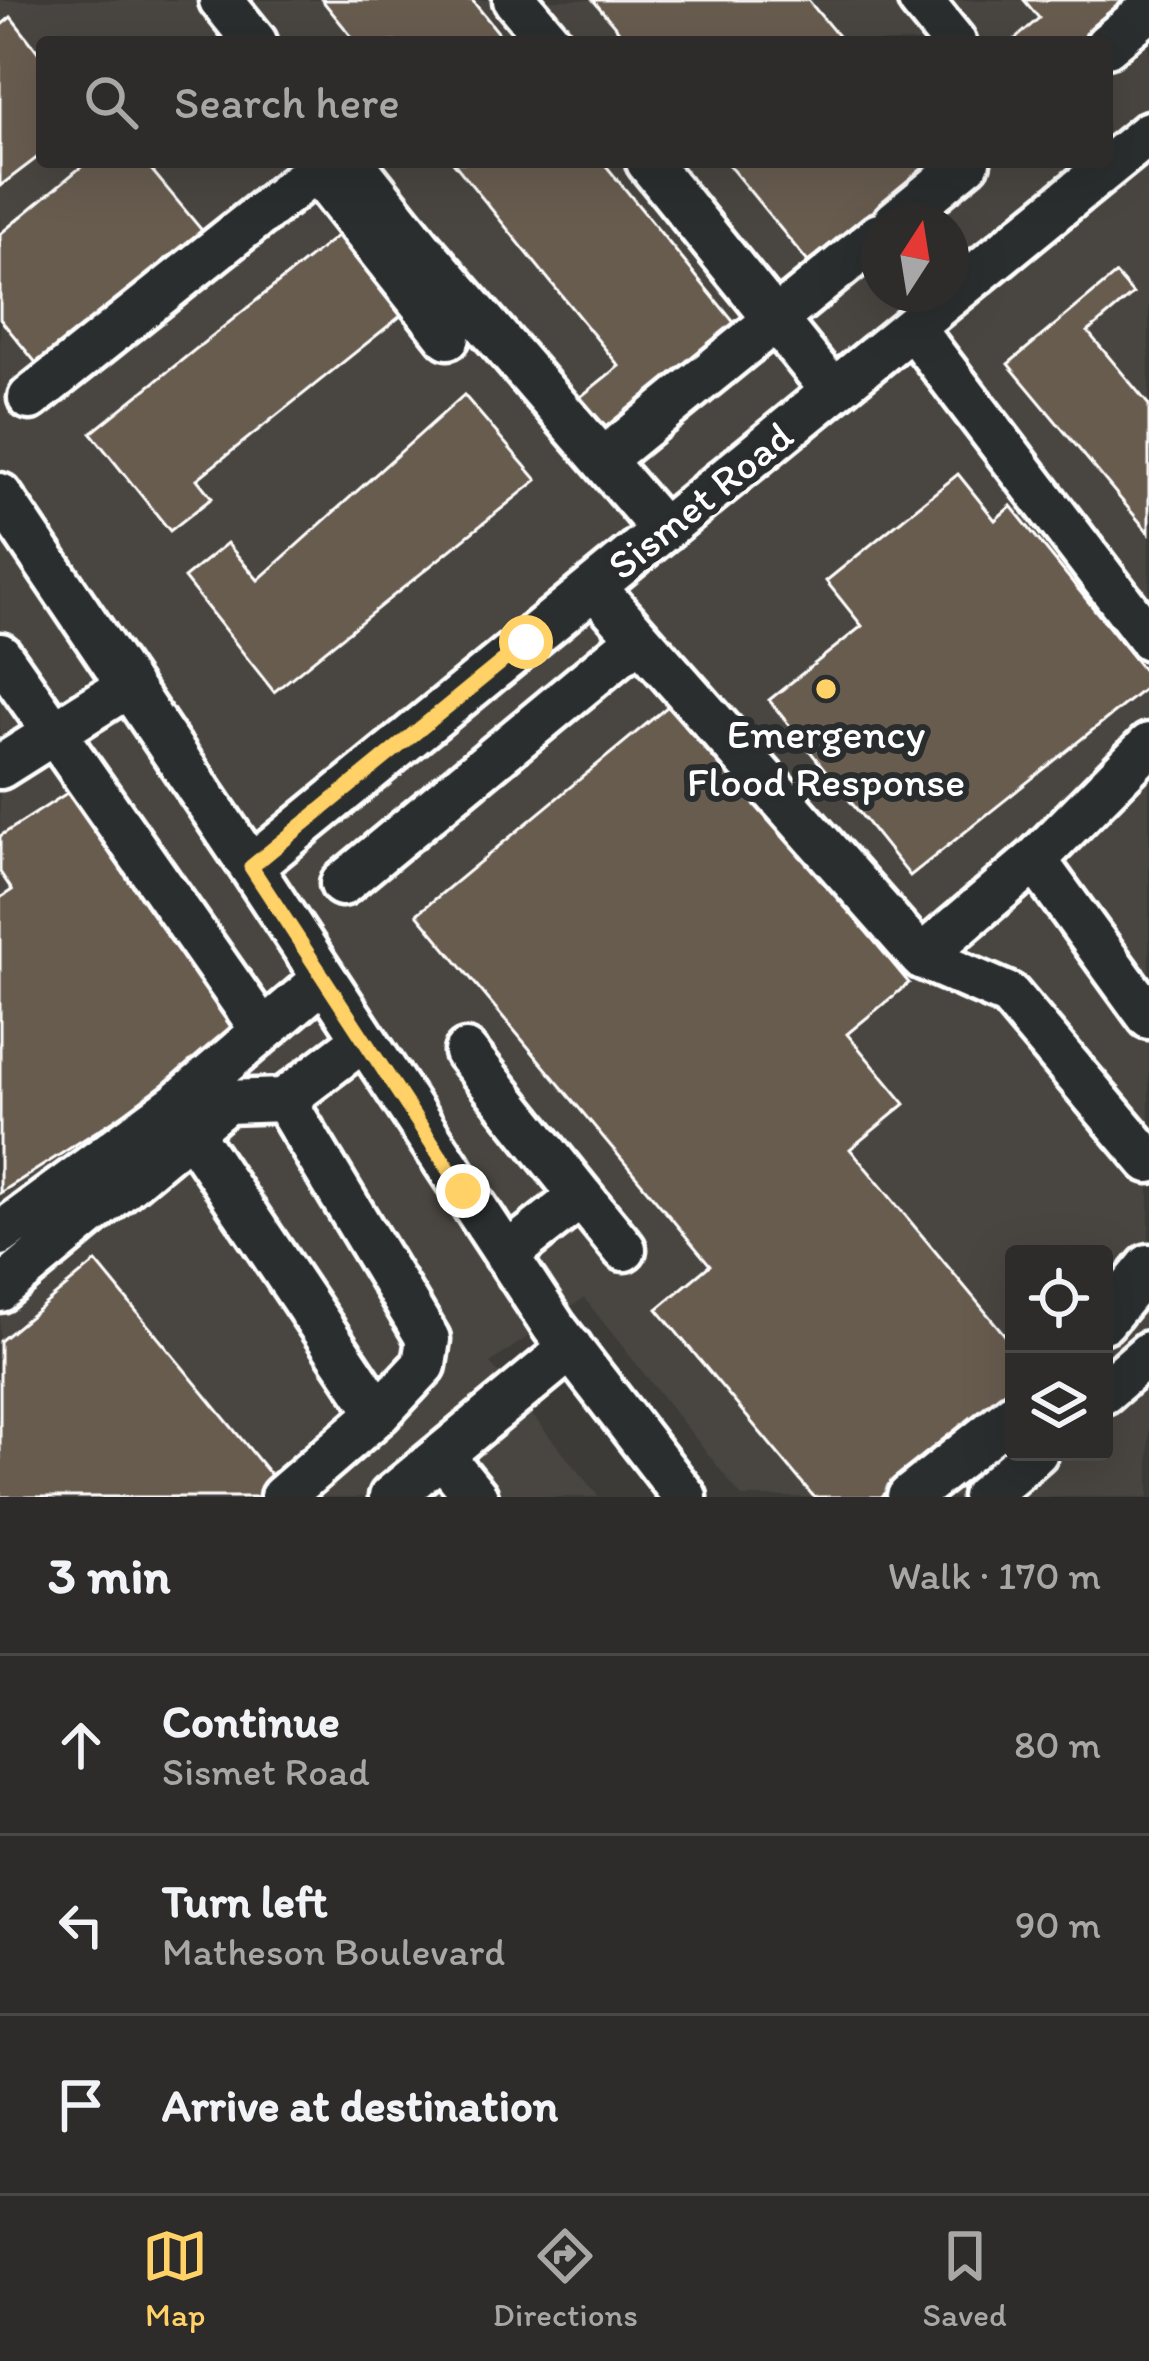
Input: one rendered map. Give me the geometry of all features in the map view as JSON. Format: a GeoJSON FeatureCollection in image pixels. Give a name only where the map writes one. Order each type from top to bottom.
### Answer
{"type":"FeatureCollection","features":[{"type":"Feature","properties":{"kind":"street"},"geometry":{"type":"LineString","coordinates":[[221,0],[250,36]]}},
{"type":"Feature","properties":{"kind":"street"},"geometry":{"type":"LineString","coordinates":[[515,0],[545,36]]}},
{"type":"Feature","properties":{"kind":"street"},"geometry":{"type":"LineString","coordinates":[[920,0],[950,36]]}},
{"type":"Feature","properties":{"kind":"street"},"geometry":{"type":"LineString","coordinates":[[1113,41],[1149,10]]}},
{"type":"Feature","properties":{"kind":"street","name":"Sismet Road"},"geometry":{"type":"LineString","coordinates":[[1113,152],[1149,134]]}},
{"type":"Feature","properties":{"kind":"street"},"geometry":{"type":"LineString","coordinates":[[357,168],[663,530]]}},
{"type":"Feature","properties":{"kind":"street"},"geometry":{"type":"LineString","coordinates":[[653,168],[833,392]]}},
{"type":"Feature","properties":{"kind":"street"},"geometry":{"type":"LineString","coordinates":[[917,204],[961,168]]}},
{"type":"Feature","properties":{"kind":"street"},"geometry":{"type":"LineString","coordinates":[[30,398],[316,170],[448,337]]}},
{"type":"Feature","properties":{"kind":"street","name":"Sismet Road"},"geometry":{"type":"LineString","coordinates":[[251,867],[912,327],[1065,177]]}},
{"type":"Feature","properties":{"kind":"street"},"geometry":{"type":"LineString","coordinates":[[603,460],[861,250]]}},
{"type":"Feature","properties":{"kind":"street"},"geometry":{"type":"LineString","coordinates":[[912,327],[1149,638]]}},
{"type":"Feature","properties":{"kind":"street"},"geometry":{"type":"LineString","coordinates":[[0,495],[506,1255],[685,1497]]}},
{"type":"Feature","properties":{"kind":"street"},"geometry":{"type":"LineString","coordinates":[[594,587],[921,957],[1009,995],[1149,1161]]}},
{"type":"Feature","properties":{"kind":"street"},"geometry":{"type":"LineString","coordinates":[[342,884],[639,638]]}},
{"type":"Feature","properties":{"kind":"street"},"geometry":{"type":"LineString","coordinates":[[0,655],[263,1031]]}},
{"type":"Feature","properties":{"kind":"street"},"geometry":{"type":"LineString","coordinates":[[0,767],[128,686]]}},
{"type":"Feature","properties":{"kind":"street"},"geometry":{"type":"LineString","coordinates":[[921,957],[1035,860],[1149,745]]}},
{"type":"Feature","properties":{"kind":"street"},"geometry":{"type":"LineString","coordinates":[[1035,860],[1149,1017]]}},
{"type":"Feature","properties":{"kind":"street"},"geometry":{"type":"LineString","coordinates":[[0,1234],[178,1103],[324,979]]}},
{"type":"Feature","properties":{"kind":"street"},"geometry":{"type":"LineString","coordinates":[[0,1290],[226,1102],[284,1100],[364,1040]]}},
{"type":"Feature","properties":{"kind":"street"},"geometry":{"type":"LineString","coordinates":[[466,1052],[624,1249]]}},
{"type":"Feature","properties":{"kind":"street"},"geometry":{"type":"LineString","coordinates":[[282,1497],[379,1413],[424,1365],[428,1339],[284,1100]]}},
{"type":"Feature","properties":{"kind":"street"},"geometry":{"type":"LineString","coordinates":[[190,1131],[379,1413]]}},
{"type":"Feature","properties":{"kind":"street"},"geometry":{"type":"LineString","coordinates":[[506,1255],[581,1196]]}},
{"type":"Feature","properties":{"kind":"street"},"geometry":{"type":"LineString","coordinates":[[1113,1310],[1149,1266]]}},
{"type":"Feature","properties":{"kind":"street"},"geometry":{"type":"LineString","coordinates":[[391,1497],[571,1348]]}},
{"type":"Feature","properties":{"kind":"street"},"geometry":{"type":"LineString","coordinates":[[1113,1384],[1149,1353]]}},
{"type":"Feature","properties":{"kind":"street"},"geometry":{"type":"LineString","coordinates":[[908,1497],[1005,1421]]}},
{"type":"Feature","properties":{"kind":"street"},"geometry":{"type":"LineString","coordinates":[[442,1455],[476,1497]]}},
{"type":"Feature","properties":{"kind":"street"},"geometry":{"type":"LineString","coordinates":[[984,1497],[1026,1461]]}},
{"type":"Feature","properties":{"kind":"shaded area"},"geometry":{"type":"Polygon","coordinates":[[[0,0],[1149,0],[1149,1497],[742,1497],[584,1298],[490,1363],[599,1497],[0,1497],[0,0]]]}},
{"type":"Feature","properties":{"kind":"building"},"geometry":{"type":"Polygon","coordinates":[[[322,0],[472,0],[501,36],[351,36],[322,0]]]}},
{"type":"Feature","properties":{"kind":"building"},"geometry":{"type":"Polygon","coordinates":[[[593,0],[808,0],[838,36],[623,36],[593,0]]]}},
{"type":"Feature","properties":{"kind":"building"},"geometry":{"type":"Polygon","coordinates":[[[1024,0],[1145,0],[1102,36],[1019,36],[1039,18],[1024,0]]]}},
{"type":"Feature","properties":{"kind":"building"},"geometry":{"type":"Polygon","coordinates":[[[11,17],[36,49],[36,159],[0,186],[0,26],[11,17]]]}},
{"type":"Feature","properties":{"kind":"building"},"geometry":{"type":"Polygon","coordinates":[[[80,168],[150,168],[205,234],[41,369],[0,319],[0,234],[80,168]]]}},
{"type":"Feature","properties":{"kind":"building"},"geometry":{"type":"Polygon","coordinates":[[[458,168],[608,168],[745,336],[614,441],[579,398],[619,366],[458,168]]]}},
{"type":"Feature","properties":{"kind":"building"},"geometry":{"type":"Polygon","coordinates":[[[731,168],[947,168],[902,204],[861,204],[861,237],[817,273],[731,168]]]}},
{"type":"Feature","properties":{"kind":"building"},"geometry":{"type":"Polygon","coordinates":[[[348,227],[412,307],[197,479],[212,498],[170,531],[91,433],[348,227]]]}},
{"type":"Feature","properties":{"kind":"building"},"geometry":{"type":"Polygon","coordinates":[[[1116,274],[1133,294],[1088,332],[1149,405],[1149,533],[1008,364],[1116,274]]]}},
{"type":"Feature","properties":{"kind":"building"},"geometry":{"type":"Polygon","coordinates":[[[464,395],[537,480],[274,692],[184,578],[227,543],[258,580],[464,395]]]}},
{"type":"Feature","properties":{"kind":"building"},"geometry":{"type":"Polygon","coordinates":[[[958,474],[995,520],[1011,506],[1149,677],[1149,685],[910,876],[769,700],[862,626],[826,581],[958,474]]]}},
{"type":"Feature","properties":{"kind":"building"},"geometry":{"type":"Polygon","coordinates":[[[674,701],[909,983],[847,1034],[905,1104],[850,1149],[1005,1335],[1005,1394],[881,1497],[814,1497],[657,1309],[710,1265],[417,914],[674,701]]]}},
{"type":"Feature","properties":{"kind":"building"},"geometry":{"type":"Polygon","coordinates":[[[78,786],[242,1038],[0,1193],[0,898],[12,890],[0,872],[0,836],[78,786]]]}},
{"type":"Feature","properties":{"kind":"building"},"geometry":{"type":"Polygon","coordinates":[[[96,1262],[280,1486],[267,1497],[0,1497],[0,1341],[96,1262]]]}},
{"type":"Feature","properties":{"kind":"place","name":"Emergency Flood Response"},"geometry":{"type":"Point","coordinates":[826,689]}},
{"type":"Feature","properties":{"kind":"route"},"geometry":{"type":"LineString","coordinates":[[463,1191],[251,867],[526,642]]}}]}
